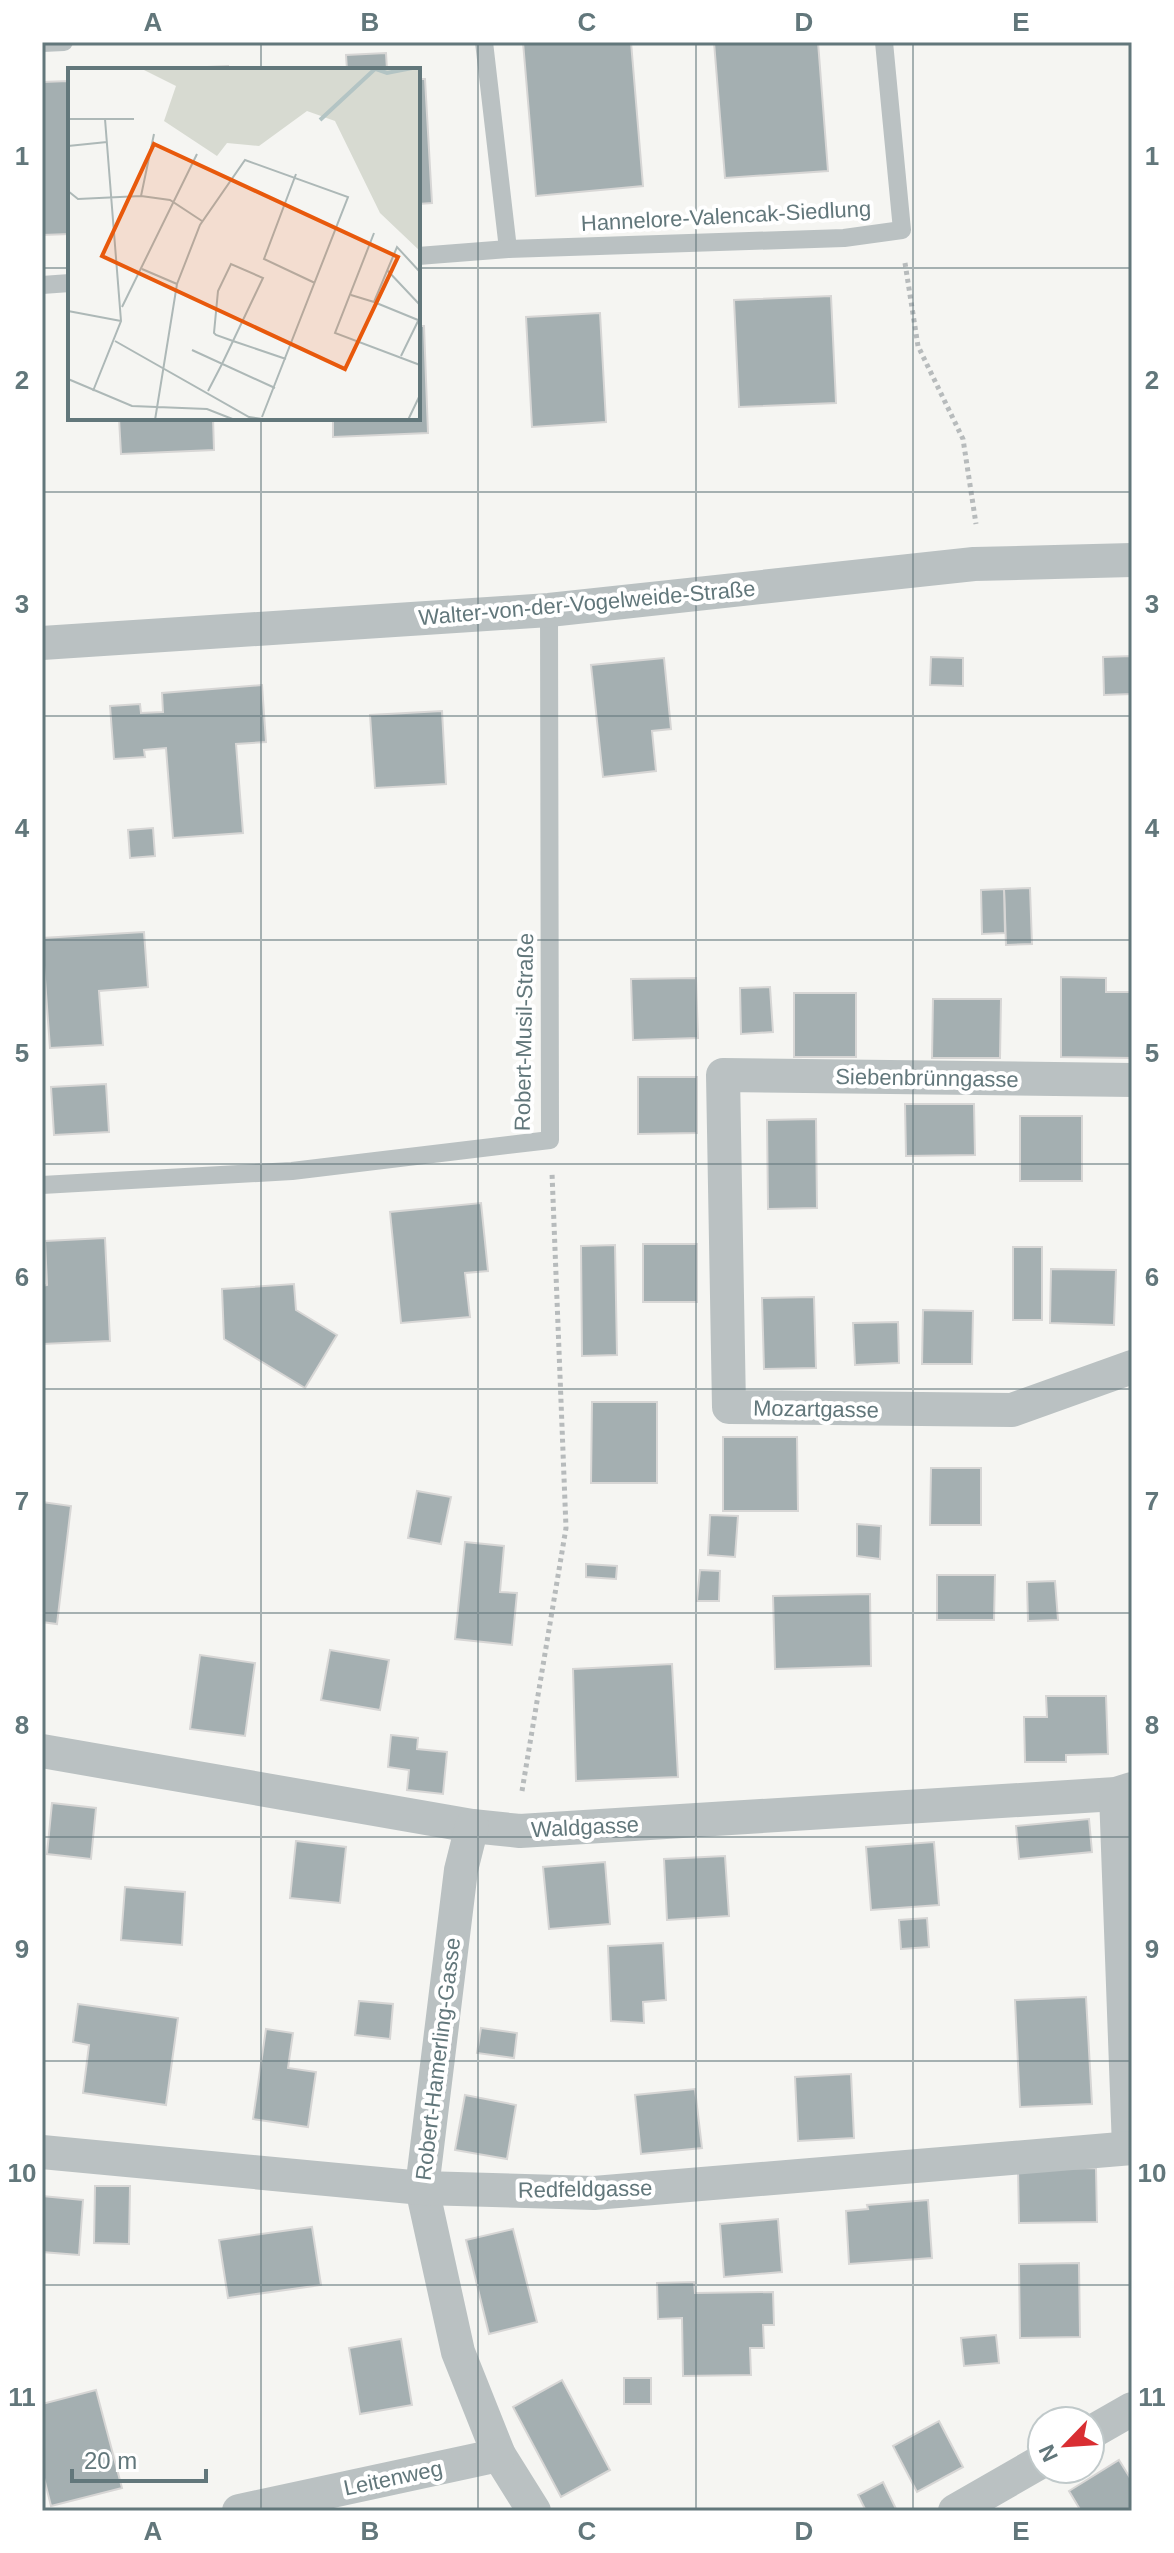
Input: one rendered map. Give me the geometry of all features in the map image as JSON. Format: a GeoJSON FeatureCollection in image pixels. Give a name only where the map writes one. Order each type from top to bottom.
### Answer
{"type":"FeatureCollection","features":[{"type":"Feature","properties":{"kind":"street","name":"Walter-von-der-Vogelweide-Straße"},"geometry":{"type":"LineString","coordinates":[[42,643],[549,610],[981,564],[1132,560]]}},
{"type":"Feature","properties":{"kind":"street","name":"Siebenbrünngasse"},"geometry":{"type":"LineString","coordinates":[[723,1075],[1132,1080]]}},
{"type":"Feature","properties":{"kind":"street","name":"Mozartgasse"},"geometry":{"type":"LineString","coordinates":[[723,1075],[729,1407],[1012,1410],[1132,1367]]}},
{"type":"Feature","properties":{"kind":"street","name":"Waldgasse"},"geometry":{"type":"LineString","coordinates":[[42,1751],[472,1826],[520,1831],[1124,1792]]}},
{"type":"Feature","properties":{"kind":"street","name":"Redfeldgasse"},"geometry":{"type":"LineString","coordinates":[[42,2152],[422,2188],[594,2193],[1130,2148],[1124,1792]]}},
{"type":"Feature","properties":{"kind":"street","name":"Robert-Hamerling-Gasse"},"geometry":{"type":"LineString","coordinates":[[472,1826],[461,1870],[422,2188],[458,2352],[499,2455],[534,2511]]}},
{"type":"Feature","properties":{"kind":"street"},"geometry":{"type":"LineString","coordinates":[[1106,2424],[1132,2409]]}},
{"type":"Feature","properties":{"kind":"street","name":"Leitenweg"},"geometry":{"type":"LineString","coordinates":[[239,2511],[499,2455]]}},
{"type":"Feature","properties":{"kind":"street"},"geometry":{"type":"LineString","coordinates":[[955,2511],[1026,2470]]}},
{"type":"Feature","properties":{"kind":"lane"},"geometry":{"type":"LineString","coordinates":[[42,43],[64,42]]}},
{"type":"Feature","properties":{"kind":"lane"},"geometry":{"type":"LineString","coordinates":[[484,42],[508,249]]}},
{"type":"Feature","properties":{"kind":"lane","name":"Hannelore-Valencak-Siedlung"},"geometry":{"type":"LineString","coordinates":[[420,256],[508,249],[844,238],[902,230],[884,42]]}},
{"type":"Feature","properties":{"kind":"lane"},"geometry":{"type":"LineString","coordinates":[[42,285],[68,283]]}},
{"type":"Feature","properties":{"kind":"lane","name":"Robert-Musil-Straße"},"geometry":{"type":"LineString","coordinates":[[42,1185],[292,1171],[550,1140],[549,610]]}},
{"type":"Feature","properties":{"kind":"path"},"geometry":{"type":"LineString","coordinates":[[902,230],[918,346],[963,439],[981,564]]}},
{"type":"Feature","properties":{"kind":"path"},"geometry":{"type":"LineString","coordinates":[[520,1831],[520,1809],[566,1528],[550,1140]]}},
{"type":"Feature","properties":{"kind":"building"},"geometry":{"type":"Polygon","coordinates":[[[523,42],[631,42],[643,186],[536,196],[523,42]]]}},
{"type":"Feature","properties":{"kind":"building"},"geometry":{"type":"Polygon","coordinates":[[[714,42],[818,42],[828,171],[725,178],[714,42]]]}},
{"type":"Feature","properties":{"kind":"building"},"geometry":{"type":"Polygon","coordinates":[[[386,53],[387,68],[347,68],[346,55],[386,53]]]}},
{"type":"Feature","properties":{"kind":"building"},"geometry":{"type":"Polygon","coordinates":[[[228,66],[228,68],[187,68],[228,66]]]}},
{"type":"Feature","properties":{"kind":"building"},"geometry":{"type":"Polygon","coordinates":[[[420,79],[425,79],[432,203],[420,204],[420,79]]]}},
{"type":"Feature","properties":{"kind":"building"},"geometry":{"type":"Polygon","coordinates":[[[68,81],[68,234],[42,235],[42,82],[68,81]]]}},
{"type":"Feature","properties":{"kind":"building"},"geometry":{"type":"Polygon","coordinates":[[[831,296],[836,403],[739,407],[734,300],[831,296]]]}},
{"type":"Feature","properties":{"kind":"building"},"geometry":{"type":"Polygon","coordinates":[[[600,313],[606,422],[532,427],[526,317],[600,313]]]}},
{"type":"Feature","properties":{"kind":"building"},"geometry":{"type":"Polygon","coordinates":[[[420,326],[424,326],[428,433],[333,437],[333,420],[420,420],[420,326]]]}},
{"type":"Feature","properties":{"kind":"building"},"geometry":{"type":"Polygon","coordinates":[[[119,420],[213,420],[214,450],[121,454],[119,420]]]}},
{"type":"Feature","properties":{"kind":"building"},"geometry":{"type":"Polygon","coordinates":[[[1132,656],[1132,694],[1104,695],[1103,657],[1132,656]]]}},
{"type":"Feature","properties":{"kind":"building"},"geometry":{"type":"Polygon","coordinates":[[[931,657],[963,658],[963,686],[930,685],[931,657]]]}},
{"type":"Feature","properties":{"kind":"building"},"geometry":{"type":"Polygon","coordinates":[[[664,658],[671,729],[652,731],[656,771],[603,777],[591,665],[664,658]]]}},
{"type":"Feature","properties":{"kind":"building"},"geometry":{"type":"Polygon","coordinates":[[[262,685],[266,742],[236,744],[243,833],[173,838],[166,748],[144,750],[145,757],[114,759],[110,706],[140,704],[141,713],[163,712],[162,693],[262,685]]]}},
{"type":"Feature","properties":{"kind":"building"},"geometry":{"type":"Polygon","coordinates":[[[442,711],[446,784],[375,788],[370,715],[442,711]]]}},
{"type":"Feature","properties":{"kind":"building"},"geometry":{"type":"Polygon","coordinates":[[[153,828],[155,856],[130,858],[128,830],[153,828]]]}},
{"type":"Feature","properties":{"kind":"building"},"geometry":{"type":"Polygon","coordinates":[[[1030,888],[1032,944],[1006,945],[1004,889],[1030,888]]]}},
{"type":"Feature","properties":{"kind":"building"},"geometry":{"type":"Polygon","coordinates":[[[1004,889],[1005,933],[982,934],[981,890],[1004,889]]]}},
{"type":"Feature","properties":{"kind":"building"},"geometry":{"type":"Polygon","coordinates":[[[144,932],[148,987],[99,991],[103,1045],[50,1048],[42,938],[144,932]]]}},
{"type":"Feature","properties":{"kind":"building"},"geometry":{"type":"Polygon","coordinates":[[[1061,977],[1106,978],[1106,992],[1130,992],[1132,1058],[1061,1057],[1061,977]]]}},
{"type":"Feature","properties":{"kind":"building"},"geometry":{"type":"Polygon","coordinates":[[[696,978],[698,1038],[633,1040],[631,979],[696,978]]]}},
{"type":"Feature","properties":{"kind":"building"},"geometry":{"type":"Polygon","coordinates":[[[770,987],[773,1032],[741,1034],[740,988],[770,987]]]}},
{"type":"Feature","properties":{"kind":"building"},"geometry":{"type":"Polygon","coordinates":[[[1130,992],[1132,992],[1132,1058],[1130,992]]]}},
{"type":"Feature","properties":{"kind":"building"},"geometry":{"type":"Polygon","coordinates":[[[794,993],[856,993],[856,1057],[794,1057],[794,993]]]}},
{"type":"Feature","properties":{"kind":"building"},"geometry":{"type":"Polygon","coordinates":[[[933,999],[1001,999],[1000,1058],[932,1058],[933,999]]]}},
{"type":"Feature","properties":{"kind":"building"},"geometry":{"type":"Polygon","coordinates":[[[638,1077],[697,1077],[697,1133],[638,1134],[638,1077]]]}},
{"type":"Feature","properties":{"kind":"building"},"geometry":{"type":"Polygon","coordinates":[[[106,1084],[109,1132],[54,1135],[51,1087],[106,1084]]]}},
{"type":"Feature","properties":{"kind":"building"},"geometry":{"type":"Polygon","coordinates":[[[905,1104],[974,1104],[975,1155],[906,1156],[905,1104]]]}},
{"type":"Feature","properties":{"kind":"building"},"geometry":{"type":"Polygon","coordinates":[[[1020,1116],[1082,1116],[1082,1181],[1020,1181],[1020,1116]]]}},
{"type":"Feature","properties":{"kind":"building"},"geometry":{"type":"Polygon","coordinates":[[[816,1119],[817,1208],[768,1209],[767,1120],[816,1119]]]}},
{"type":"Feature","properties":{"kind":"building"},"geometry":{"type":"Polygon","coordinates":[[[481,1203],[488,1271],[465,1273],[470,1317],[401,1323],[390,1212],[481,1203]]]}},
{"type":"Feature","properties":{"kind":"building"},"geometry":{"type":"Polygon","coordinates":[[[105,1238],[110,1341],[42,1344],[42,1286],[47,1285],[45,1241],[105,1238]]]}},
{"type":"Feature","properties":{"kind":"building"},"geometry":{"type":"Polygon","coordinates":[[[643,1244],[697,1244],[697,1302],[643,1302],[643,1244]]]}},
{"type":"Feature","properties":{"kind":"building"},"geometry":{"type":"Polygon","coordinates":[[[615,1245],[617,1355],[582,1356],[581,1246],[615,1245]]]}},
{"type":"Feature","properties":{"kind":"building"},"geometry":{"type":"Polygon","coordinates":[[[1013,1247],[1042,1247],[1042,1320],[1013,1320],[1013,1247]]]}},
{"type":"Feature","properties":{"kind":"building"},"geometry":{"type":"Polygon","coordinates":[[[1051,1269],[1116,1270],[1114,1325],[1050,1323],[1051,1269]]]}},
{"type":"Feature","properties":{"kind":"building"},"geometry":{"type":"Polygon","coordinates":[[[294,1284],[296,1310],[337,1335],[305,1388],[224,1339],[222,1289],[294,1284]]]}},
{"type":"Feature","properties":{"kind":"building"},"geometry":{"type":"Polygon","coordinates":[[[814,1297],[816,1368],[764,1369],[762,1298],[814,1297]]]}},
{"type":"Feature","properties":{"kind":"building"},"geometry":{"type":"Polygon","coordinates":[[[923,1310],[973,1311],[972,1364],[922,1364],[923,1310]]]}},
{"type":"Feature","properties":{"kind":"building"},"geometry":{"type":"Polygon","coordinates":[[[898,1322],[899,1363],[855,1365],[853,1323],[898,1322]]]}},
{"type":"Feature","properties":{"kind":"building"},"geometry":{"type":"Polygon","coordinates":[[[592,1402],[657,1402],[657,1483],[591,1483],[592,1402]]]}},
{"type":"Feature","properties":{"kind":"building"},"geometry":{"type":"Polygon","coordinates":[[[723,1437],[797,1437],[798,1511],[723,1511],[723,1437]]]}},
{"type":"Feature","properties":{"kind":"building"},"geometry":{"type":"Polygon","coordinates":[[[931,1468],[981,1468],[981,1525],[930,1525],[931,1468]]]}},
{"type":"Feature","properties":{"kind":"building"},"geometry":{"type":"Polygon","coordinates":[[[417,1491],[451,1497],[441,1544],[408,1538],[417,1491]]]}},
{"type":"Feature","properties":{"kind":"building"},"geometry":{"type":"Polygon","coordinates":[[[42,1502],[71,1506],[57,1624],[42,1622],[42,1502]]]}},
{"type":"Feature","properties":{"kind":"building"},"geometry":{"type":"Polygon","coordinates":[[[710,1515],[738,1516],[735,1557],[708,1555],[710,1515]]]}},
{"type":"Feature","properties":{"kind":"building"},"geometry":{"type":"Polygon","coordinates":[[[857,1524],[881,1526],[880,1559],[857,1556],[857,1524]]]}},
{"type":"Feature","properties":{"kind":"building"},"geometry":{"type":"Polygon","coordinates":[[[465,1542],[504,1546],[500,1592],[517,1593],[512,1645],[455,1639],[465,1542]]]}},
{"type":"Feature","properties":{"kind":"building"},"geometry":{"type":"Polygon","coordinates":[[[586,1564],[617,1566],[616,1579],[586,1577],[586,1564]]]}},
{"type":"Feature","properties":{"kind":"building"},"geometry":{"type":"Polygon","coordinates":[[[700,1570],[720,1571],[719,1601],[697,1601],[700,1570]]]}},
{"type":"Feature","properties":{"kind":"building"},"geometry":{"type":"Polygon","coordinates":[[[937,1575],[995,1575],[994,1620],[937,1620],[937,1575]]]}},
{"type":"Feature","properties":{"kind":"building"},"geometry":{"type":"Polygon","coordinates":[[[1055,1581],[1058,1620],[1028,1621],[1027,1582],[1055,1581]]]}},
{"type":"Feature","properties":{"kind":"building"},"geometry":{"type":"Polygon","coordinates":[[[870,1594],[871,1666],[775,1669],[773,1596],[870,1594]]]}},
{"type":"Feature","properties":{"kind":"building"},"geometry":{"type":"Polygon","coordinates":[[[330,1650],[389,1660],[380,1710],[321,1700],[330,1650]]]}},
{"type":"Feature","properties":{"kind":"building"},"geometry":{"type":"Polygon","coordinates":[[[200,1655],[255,1663],[245,1736],[190,1729],[200,1655]]]}},
{"type":"Feature","properties":{"kind":"building"},"geometry":{"type":"Polygon","coordinates":[[[672,1664],[678,1777],[576,1781],[573,1669],[672,1664]]]}},
{"type":"Feature","properties":{"kind":"building"},"geometry":{"type":"Polygon","coordinates":[[[1046,1696],[1106,1696],[1108,1754],[1066,1755],[1066,1762],[1025,1762],[1024,1717],[1047,1717],[1046,1696]]]}},
{"type":"Feature","properties":{"kind":"building"},"geometry":{"type":"Polygon","coordinates":[[[391,1735],[418,1738],[417,1749],[447,1752],[443,1794],[407,1790],[409,1770],[388,1767],[391,1735]]]}},
{"type":"Feature","properties":{"kind":"building"},"geometry":{"type":"Polygon","coordinates":[[[52,1803],[96,1808],[91,1859],[47,1854],[52,1803]]]}},
{"type":"Feature","properties":{"kind":"building"},"geometry":{"type":"Polygon","coordinates":[[[1089,1819],[1092,1852],[1019,1859],[1016,1826],[1089,1819]]]}},
{"type":"Feature","properties":{"kind":"building"},"geometry":{"type":"Polygon","coordinates":[[[296,1841],[346,1847],[340,1903],[290,1898],[296,1841]]]}},
{"type":"Feature","properties":{"kind":"building"},"geometry":{"type":"Polygon","coordinates":[[[934,1842],[939,1905],[871,1910],[866,1847],[934,1842]]]}},
{"type":"Feature","properties":{"kind":"building"},"geometry":{"type":"Polygon","coordinates":[[[725,1856],[729,1916],[667,1920],[664,1859],[725,1856]]]}},
{"type":"Feature","properties":{"kind":"building"},"geometry":{"type":"Polygon","coordinates":[[[605,1862],[610,1924],[549,1929],[543,1867],[605,1862]]]}},
{"type":"Feature","properties":{"kind":"building"},"geometry":{"type":"Polygon","coordinates":[[[125,1887],[185,1892],[182,1945],[121,1940],[125,1887]]]}},
{"type":"Feature","properties":{"kind":"building"},"geometry":{"type":"Polygon","coordinates":[[[927,1918],[929,1947],[901,1949],[899,1920],[927,1918]]]}},
{"type":"Feature","properties":{"kind":"building"},"geometry":{"type":"Polygon","coordinates":[[[663,1943],[666,2000],[643,2002],[644,2023],[611,2021],[608,1946],[663,1943]]]}},
{"type":"Feature","properties":{"kind":"building"},"geometry":{"type":"Polygon","coordinates":[[[1086,1997],[1092,2104],[1020,2107],[1015,2000],[1086,1997]]]}},
{"type":"Feature","properties":{"kind":"building"},"geometry":{"type":"Polygon","coordinates":[[[359,2001],[393,2004],[390,2039],[355,2035],[359,2001]]]}},
{"type":"Feature","properties":{"kind":"building"},"geometry":{"type":"Polygon","coordinates":[[[78,2004],[178,2018],[166,2105],[83,2093],[89,2045],[73,2042],[78,2004]]]}},
{"type":"Feature","properties":{"kind":"building"},"geometry":{"type":"Polygon","coordinates":[[[481,2028],[517,2033],[514,2058],[477,2053],[481,2028]]]}},
{"type":"Feature","properties":{"kind":"building"},"geometry":{"type":"Polygon","coordinates":[[[266,2029],[293,2033],[288,2068],[316,2072],[308,2127],[253,2119],[266,2029]]]}},
{"type":"Feature","properties":{"kind":"building"},"geometry":{"type":"Polygon","coordinates":[[[851,2074],[854,2138],[798,2141],[795,2077],[851,2074]]]}},
{"type":"Feature","properties":{"kind":"building"},"geometry":{"type":"Polygon","coordinates":[[[695,2089],[702,2148],[641,2154],[635,2095],[695,2089]]]}},
{"type":"Feature","properties":{"kind":"building"},"geometry":{"type":"Polygon","coordinates":[[[465,2095],[516,2105],[507,2159],[455,2150],[465,2095]]]}},
{"type":"Feature","properties":{"kind":"building"},"geometry":{"type":"Polygon","coordinates":[[[1096,2168],[1097,2222],[1019,2223],[1018,2169],[1096,2168]]]}},
{"type":"Feature","properties":{"kind":"building"},"geometry":{"type":"Polygon","coordinates":[[[95,2186],[130,2186],[129,2244],[94,2243],[95,2186]]]}},
{"type":"Feature","properties":{"kind":"building"},"geometry":{"type":"Polygon","coordinates":[[[42,2196],[83,2200],[79,2255],[42,2252],[42,2196]]]}},
{"type":"Feature","properties":{"kind":"building"},"geometry":{"type":"Polygon","coordinates":[[[928,2200],[932,2258],[849,2264],[846,2211],[868,2209],[867,2205],[928,2200]]]}},
{"type":"Feature","properties":{"kind":"building"},"geometry":{"type":"Polygon","coordinates":[[[778,2219],[782,2272],[724,2277],[720,2224],[778,2219]]]}},
{"type":"Feature","properties":{"kind":"building"},"geometry":{"type":"Polygon","coordinates":[[[312,2227],[321,2285],[228,2298],[219,2240],[312,2227]]]}},
{"type":"Feature","properties":{"kind":"building"},"geometry":{"type":"Polygon","coordinates":[[[513,2229],[537,2322],[489,2334],[466,2240],[513,2229]]]}},
{"type":"Feature","properties":{"kind":"building"},"geometry":{"type":"Polygon","coordinates":[[[1079,2263],[1080,2337],[1020,2338],[1019,2264],[1079,2263]]]}},
{"type":"Feature","properties":{"kind":"building"},"geometry":{"type":"Polygon","coordinates":[[[694,2282],[695,2293],[773,2292],[774,2325],[763,2325],[764,2348],[750,2348],[751,2375],[683,2376],[682,2318],[658,2319],[657,2283],[694,2282]]]}},
{"type":"Feature","properties":{"kind":"building"},"geometry":{"type":"Polygon","coordinates":[[[996,2335],[999,2363],[964,2366],[961,2338],[996,2335]]]}},
{"type":"Feature","properties":{"kind":"building"},"geometry":{"type":"Polygon","coordinates":[[[401,2339],[412,2405],[360,2414],[349,2348],[401,2339]]]}},
{"type":"Feature","properties":{"kind":"building"},"geometry":{"type":"Polygon","coordinates":[[[624,2378],[651,2378],[651,2404],[624,2404],[624,2378]]]}},
{"type":"Feature","properties":{"kind":"building"},"geometry":{"type":"Polygon","coordinates":[[[562,2380],[610,2470],[561,2497],[513,2407],[562,2380]]]}},
{"type":"Feature","properties":{"kind":"building"},"geometry":{"type":"Polygon","coordinates":[[[96,2390],[122,2488],[51,2506],[42,2470],[42,2404],[96,2390]]]}},
{"type":"Feature","properties":{"kind":"building"},"geometry":{"type":"Polygon","coordinates":[[[939,2421],[963,2467],[917,2492],[893,2446],[939,2421]]]}},
{"type":"Feature","properties":{"kind":"building"},"geometry":{"type":"Polygon","coordinates":[[[1119,2460],[1132,2481],[1132,2511],[1081,2511],[1069,2491],[1079,2485],[1106,2485],[1106,2468],[1119,2460]]]}},
{"type":"Feature","properties":{"kind":"building"},"geometry":{"type":"Polygon","coordinates":[[[883,2482],[897,2511],[866,2511],[858,2495],[883,2482]]]}}]}
